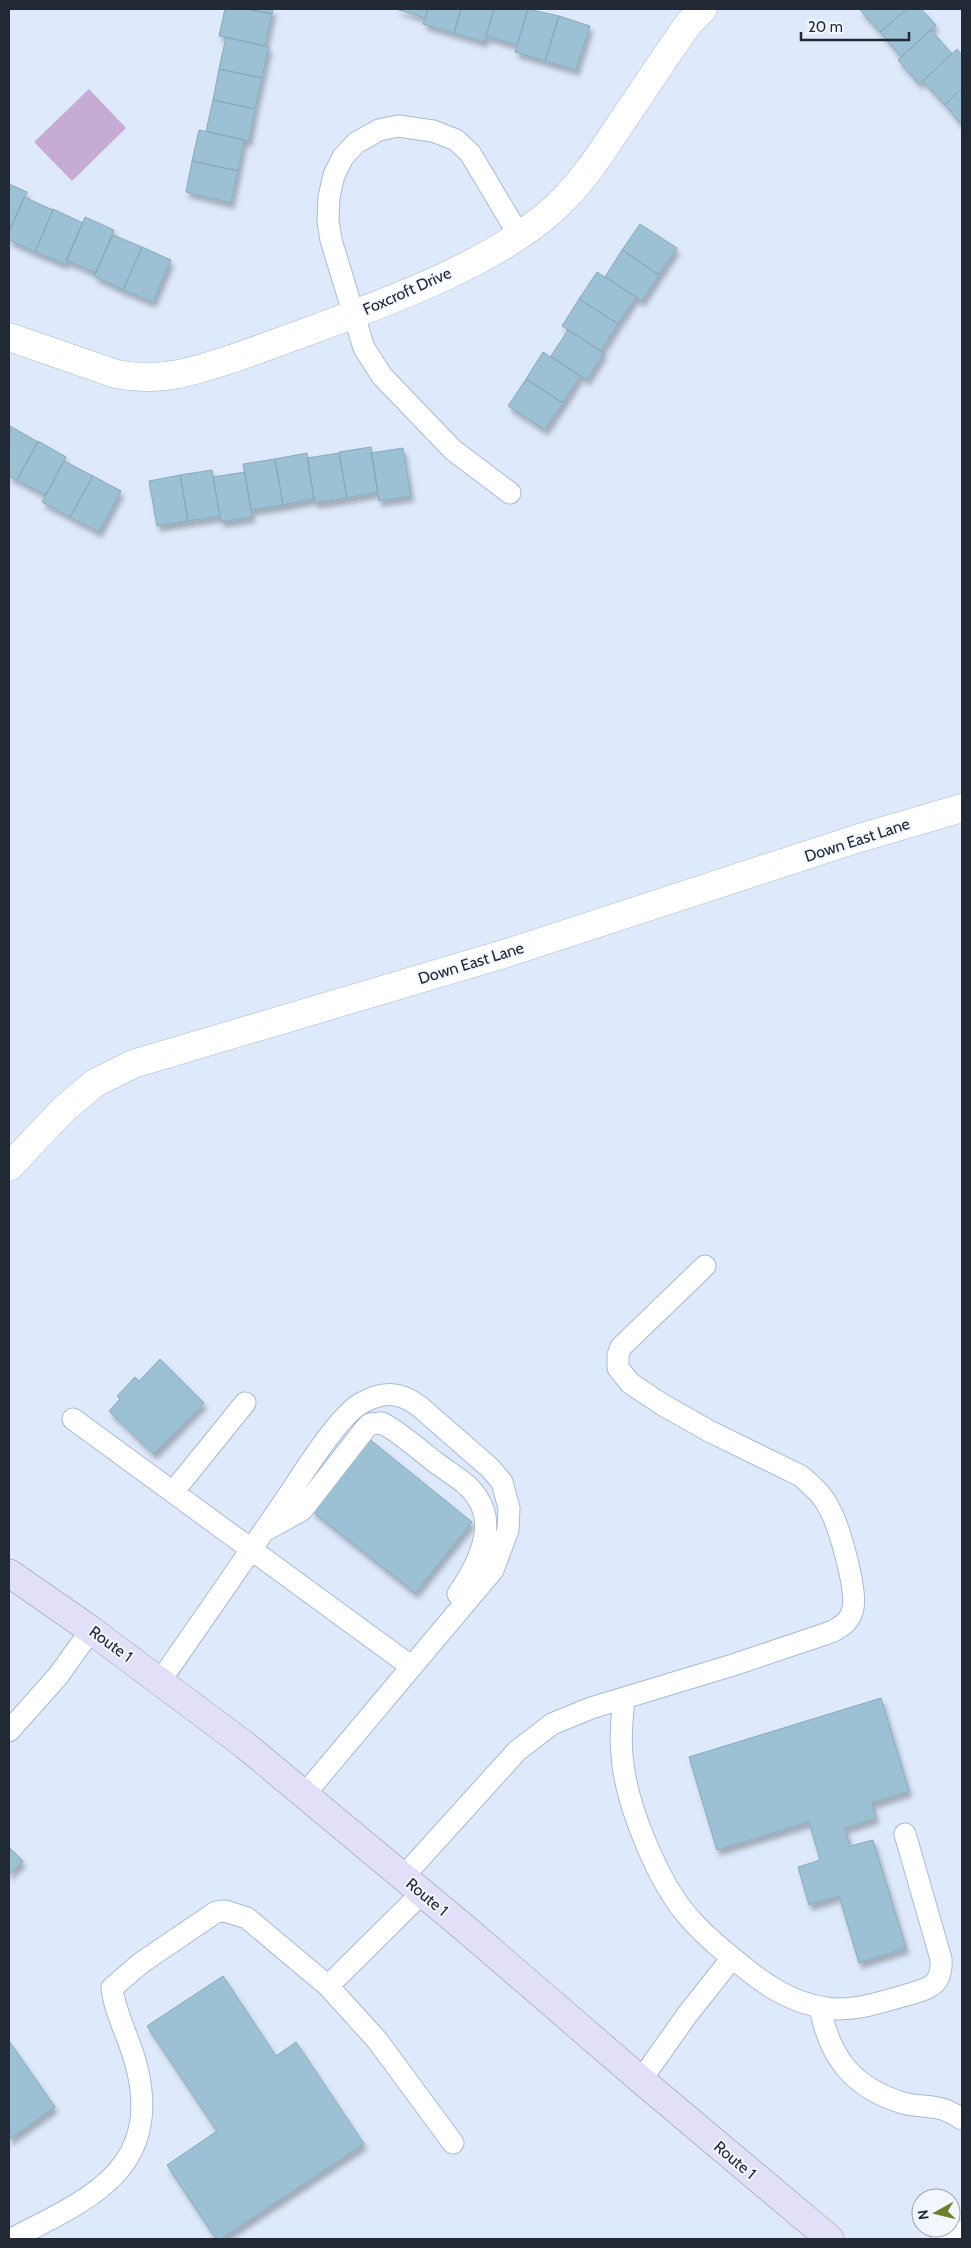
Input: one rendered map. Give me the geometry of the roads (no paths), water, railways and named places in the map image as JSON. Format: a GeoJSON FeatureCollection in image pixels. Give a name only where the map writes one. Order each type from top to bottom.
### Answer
{"type":"FeatureCollection","features":[{"type":"Feature","properties":{"kind":"main road","name":"Route 1"},"geometry":{"type":"LineString","coordinates":[[9,1573],[91,1630],[246,1746],[830,2239]]}},
{"type":"Feature","properties":{"kind":"street","name":"Foxcroft Drive"},"geometry":{"type":"LineString","coordinates":[[9,337],[116,374],[130,377],[154,377],[180,374],[259,349],[353,315],[448,274],[519,235],[560,203],[594,163],[689,23],[703,9]]}},
{"type":"Feature","properties":{"kind":"street","name":"Down East Lane"},"geometry":{"type":"LineString","coordinates":[[9,1167],[71,1104],[96,1083],[133,1064],[507,953],[856,840],[962,808]]}},
{"type":"Feature","properties":{"kind":"lane"},"geometry":{"type":"LineString","coordinates":[[510,494],[453,450],[382,376],[364,348],[331,240],[328,221],[329,197],[334,175],[343,157],[356,143],[387,127],[405,126],[433,132],[456,140],[470,153],[519,235]]}},
{"type":"Feature","properties":{"kind":"lane"},"geometry":{"type":"LineString","coordinates":[[328,1986],[412,1885],[517,1751],[552,1724],[591,1708],[830,1632],[842,1626],[853,1609],[854,1595],[838,1530],[830,1508],[817,1491],[801,1476],[663,1405],[630,1383],[618,1368],[617,1362],[621,1347],[705,1266]]}},
{"type":"Feature","properties":{"kind":"lane"},"geometry":{"type":"LineString","coordinates":[[160,1681],[264,1530],[346,1416],[360,1404],[381,1395],[394,1394],[407,1397],[490,1468],[502,1482],[509,1508],[508,1530],[493,1570],[304,1795]]}},
{"type":"Feature","properties":{"kind":"lane"},"geometry":{"type":"LineString","coordinates":[[173,1492],[245,1403]]}},
{"type":"Feature","properties":{"kind":"lane"},"geometry":{"type":"LineString","coordinates":[[73,1419],[252,1548],[412,1667]]}},
{"type":"Feature","properties":{"kind":"lane"},"geometry":{"type":"LineString","coordinates":[[264,1530],[302,1510],[370,1424],[382,1424],[390,1428],[473,1492],[480,1500],[484,1519],[484,1544],[477,1561],[426,1651]]}},
{"type":"Feature","properties":{"kind":"lane"},"geometry":{"type":"LineString","coordinates":[[9,1731],[58,1676],[91,1630]]}},
{"type":"Feature","properties":{"kind":"lane"},"geometry":{"type":"LineString","coordinates":[[624,1698],[621,1728],[622,1757],[642,1833],[666,1883],[691,1920],[732,1958],[763,1983],[806,2005],[845,2009],[868,2006],[922,1990],[934,1985],[940,1977],[941,1959],[905,1834]]}},
{"type":"Feature","properties":{"kind":"lane"},"geometry":{"type":"LineString","coordinates":[[11,2239],[100,2190],[119,2172],[130,2155],[138,2136],[142,2103],[140,2080],[133,2050],[113,1999],[112,1988],[141,1962],[201,1920],[225,1910],[247,1918],[328,1986],[377,2040],[453,2142]]}},
{"type":"Feature","properties":{"kind":"lane"},"geometry":{"type":"LineString","coordinates":[[641,2080],[687,2015],[732,1958]]}},
{"type":"Feature","properties":{"kind":"lane"},"geometry":{"type":"LineString","coordinates":[[820,2007],[830,2046],[839,2060],[859,2082],[889,2098],[944,2110],[962,2120]]}},
{"type":"Feature","properties":{"kind":"lane"},"geometry":{"type":"LineString","coordinates":[[942,2239],[945,2236],[962,2231]]}}]}
